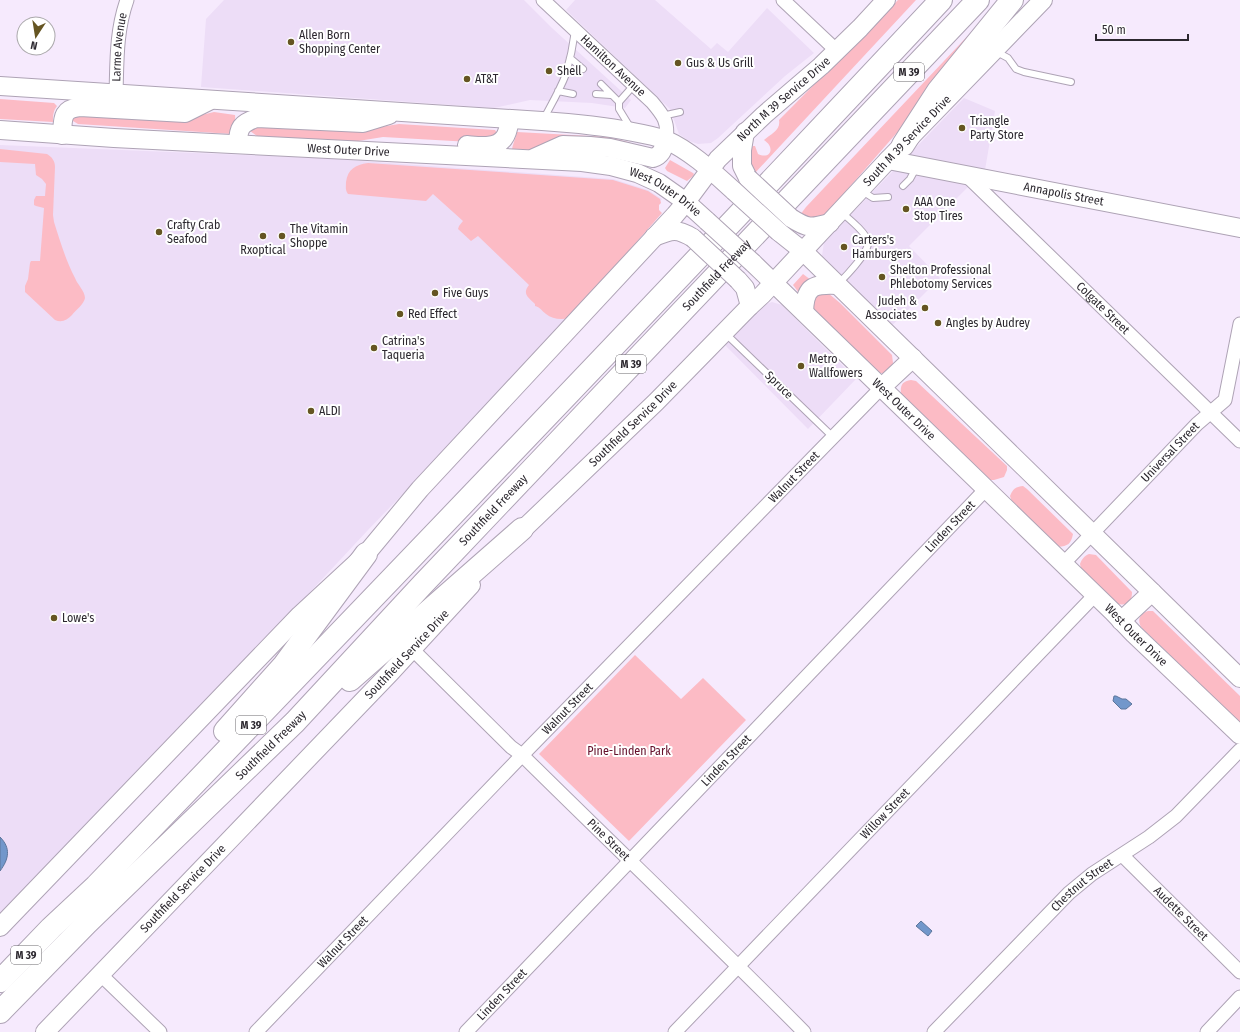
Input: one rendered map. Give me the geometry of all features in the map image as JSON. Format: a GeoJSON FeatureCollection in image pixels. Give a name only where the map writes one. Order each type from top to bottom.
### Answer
{"type":"FeatureCollection","features":[{"type":"Feature","properties":{"kind":"highway","name":"Southfield Freeway"},"geometry":{"type":"LineString","coordinates":[[0,981],[51,928],[96,886],[461,506],[941,0]]}},
{"type":"Feature","properties":{"kind":"highway","name":"Southfield Freeway"},"geometry":{"type":"LineString","coordinates":[[0,1012],[87,923],[295,722],[440,566],[978,0]]}},
{"type":"Feature","properties":{"kind":"highway"},"geometry":{"type":"LineString","coordinates":[[904,145],[938,91],[1012,0]]}},
{"type":"Feature","properties":{"kind":"highway"},"geometry":{"type":"LineString","coordinates":[[295,722],[352,679],[522,529]]}},
{"type":"Feature","properties":{"kind":"highway"},"geometry":{"type":"LineString","coordinates":[[96,886],[167,793],[284,665],[366,554]]}},
{"type":"Feature","properties":{"kind":"main road","name":"North M 39 Service Drive"},"geometry":{"type":"LineString","coordinates":[[686,202],[718,159],[745,132],[837,51],[886,0]]}},
{"type":"Feature","properties":{"kind":"main road","name":"South M 39 Service Drive"},"geometry":{"type":"LineString","coordinates":[[774,283],[888,160],[1043,0]]}},
{"type":"Feature","properties":{"kind":"main road"},"geometry":{"type":"LineString","coordinates":[[0,86],[542,121],[633,132],[666,140],[683,150],[710,170],[779,232],[803,250],[1240,678]]}},
{"type":"Feature","properties":{"kind":"main road"},"geometry":{"type":"LineString","coordinates":[[62,135],[63,116],[67,111],[73,108],[80,107],[185,113],[210,100]]}},
{"type":"Feature","properties":{"kind":"main road"},"geometry":{"type":"LineString","coordinates":[[238,144],[240,127],[247,121],[257,118],[364,123],[397,112]]}},
{"type":"Feature","properties":{"kind":"main road"},"geometry":{"type":"LineString","coordinates":[[361,151],[386,140],[484,146],[496,144],[504,138],[508,130],[510,119]]}},
{"type":"Feature","properties":{"kind":"main road","name":"West Outer Drive"},"geometry":{"type":"LineString","coordinates":[[0,130],[62,135],[582,162],[611,166],[631,171],[659,183],[686,202],[753,263],[1240,736]]}},
{"type":"Feature","properties":{"kind":"main road"},"geometry":{"type":"LineString","coordinates":[[745,132],[742,150],[742,166],[748,178],[791,218],[802,225],[815,227],[835,217]]}},
{"type":"Feature","properties":{"kind":"main road"},"geometry":{"type":"LineString","coordinates":[[532,159],[562,145],[610,148],[653,158],[658,157],[662,152],[666,140]]}},
{"type":"Feature","properties":{"kind":"main road","name":"Annapolis Street"},"geometry":{"type":"LineString","coordinates":[[888,160],[1240,228]]}},
{"type":"Feature","properties":{"kind":"main road"},"geometry":{"type":"LineString","coordinates":[[0,927],[300,615],[366,554],[420,489],[686,202]]}},
{"type":"Feature","properties":{"kind":"main road"},"geometry":{"type":"LineString","coordinates":[[654,237],[669,231],[682,232],[694,238],[745,288],[750,306]]}},
{"type":"Feature","properties":{"kind":"main road","name":"Southfield Service Drive"},"geometry":{"type":"LineString","coordinates":[[45,1032],[412,649],[522,529],[615,442],[774,283]]}},
{"type":"Feature","properties":{"kind":"main road"},"geometry":{"type":"LineString","coordinates":[[804,312],[805,296],[810,289],[822,284],[838,285]]}},
{"type":"Feature","properties":{"kind":"main road"},"geometry":{"type":"LineString","coordinates":[[882,387],[913,358]]}},
{"type":"Feature","properties":{"kind":"main road"},"geometry":{"type":"LineString","coordinates":[[1121,621],[1152,592]]}},
{"type":"Feature","properties":{"kind":"street","name":"Larme Avenue"},"geometry":{"type":"LineString","coordinates":[[116,94],[118,41],[122,17],[127,0]]}},
{"type":"Feature","properties":{"kind":"street"},"geometry":{"type":"LineString","coordinates":[[783,0],[837,51]]}},
{"type":"Feature","properties":{"kind":"street","name":"Hamilton Avenue"},"geometry":{"type":"LineString","coordinates":[[551,3],[575,30],[652,102],[662,116],[668,131],[666,140]]}},
{"type":"Feature","properties":{"kind":"street","name":"Colgate Street"},"geometry":{"type":"LineString","coordinates":[[966,175],[1240,441]]}},
{"type":"Feature","properties":{"kind":"street","name":"Universal Street"},"geometry":{"type":"LineString","coordinates":[[1064,564],[1197,424],[1225,400],[1240,324]]}},
{"type":"Feature","properties":{"kind":"street","name":"Walnut Street"},"geometry":{"type":"LineString","coordinates":[[256,1032],[522,755],[882,387]]}},
{"type":"Feature","properties":{"kind":"street","name":"Linden Street"},"geometry":{"type":"LineString","coordinates":[[466,1032],[986,489]]}},
{"type":"Feature","properties":{"kind":"street","name":"Willow Street"},"geometry":{"type":"LineString","coordinates":[[675,1032],[1095,595]]}},
{"type":"Feature","properties":{"kind":"street","name":"Pine Street"},"geometry":{"type":"LineString","coordinates":[[412,649],[511,747],[522,755],[631,861],[804,1032]]}},
{"type":"Feature","properties":{"kind":"street","name":"Chestnut Street"},"geometry":{"type":"LineString","coordinates":[[934,1032],[1069,893],[1092,874],[1150,837],[1176,816],[1240,750]]}},
{"type":"Feature","properties":{"kind":"street","name":"Audette Street"},"geometry":{"type":"LineString","coordinates":[[1122,855],[1240,972]]}},
{"type":"Feature","properties":{"kind":"street"},"geometry":{"type":"LineString","coordinates":[[100,974],[160,1032]]}},
{"type":"Feature","properties":{"kind":"street"},"geometry":{"type":"LineString","coordinates":[[1207,1032],[1240,997]]}},
{"type":"Feature","properties":{"kind":"lane"},"geometry":{"type":"LineString","coordinates":[[542,121],[565,75],[575,30]]}},
{"type":"Feature","properties":{"kind":"lane"},"geometry":{"type":"LineString","coordinates":[[994,51],[1008,58],[1016,69],[1071,82]]}},
{"type":"Feature","properties":{"kind":"lane"},"geometry":{"type":"LineString","coordinates":[[570,58],[583,69]]}},
{"type":"Feature","properties":{"kind":"lane"},"geometry":{"type":"LineString","coordinates":[[601,84],[611,96],[619,102]]}},
{"type":"Feature","properties":{"kind":"lane"},"geometry":{"type":"LineString","coordinates":[[633,132],[619,109],[619,102],[634,85]]}},
{"type":"Feature","properties":{"kind":"lane"},"geometry":{"type":"LineString","coordinates":[[558,91],[573,94]]}},
{"type":"Feature","properties":{"kind":"lane"},"geometry":{"type":"LineString","coordinates":[[596,94],[611,96]]}},
{"type":"Feature","properties":{"kind":"lane"},"geometry":{"type":"LineString","coordinates":[[662,116],[680,112]]}},
{"type":"Feature","properties":{"kind":"lane"},"geometry":{"type":"LineString","coordinates":[[903,186],[910,179],[917,166]]}},
{"type":"Feature","properties":{"kind":"lane"},"geometry":{"type":"LineString","coordinates":[[860,191],[873,198],[888,197]]}},
{"type":"Feature","properties":{"kind":"lane"},"geometry":{"type":"LineString","coordinates":[[835,217],[863,233],[868,241],[868,248],[838,285]]}},
{"type":"Feature","properties":{"kind":"lane","name":"Spruce"},"geometry":{"type":"LineString","coordinates":[[725,333],[833,437]]}},
{"type":"Feature","properties":{"kind":"shaded area"},"geometry":{"type":"Polygon","coordinates":[[[224,0],[524,0],[552,28],[631,100],[625,108],[592,103],[530,100],[494,108],[201,87],[206,19],[224,0]]]}},
{"type":"Feature","properties":{"kind":"shaded area"},"geometry":{"type":"Polygon","coordinates":[[[575,0],[655,0],[711,49],[717,43],[728,52],[767,8],[814,53],[785,76],[718,138],[711,143],[698,144],[689,141],[679,134],[670,109],[566,10],[575,0]]]}},
{"type":"Feature","properties":{"kind":"shaded area"},"geometry":{"type":"Polygon","coordinates":[[[964,98],[995,111],[985,170],[909,246],[940,278],[891,326],[822,256],[824,242],[964,98]]]}},
{"type":"Feature","properties":{"kind":"shaded area"},"geometry":{"type":"Polygon","coordinates":[[[0,145],[319,158],[613,179],[648,190],[662,199],[543,349],[368,530],[229,679],[0,917],[0,145]]]}},
{"type":"Feature","properties":{"kind":"shaded area"},"geometry":{"type":"Polygon","coordinates":[[[772,302],[782,305],[856,379],[808,429],[722,342],[759,307],[772,302]]]}},
{"type":"Feature","properties":{"kind":"green space"},"geometry":{"type":"Polygon","coordinates":[[[898,0],[916,0],[755,173],[752,171],[749,151],[753,146],[755,146],[758,154],[766,155],[770,152],[770,146],[764,140],[777,129],[779,120],[898,0]]]}},
{"type":"Feature","properties":{"kind":"green space"},"geometry":{"type":"Polygon","coordinates":[[[995,7],[928,97],[826,214],[817,221],[800,215],[806,207],[995,7]]]}},
{"type":"Feature","properties":{"kind":"green space"},"geometry":{"type":"Polygon","coordinates":[[[0,99],[54,103],[57,106],[53,116],[53,122],[0,119],[0,99]]]}},
{"type":"Feature","properties":{"kind":"green space"},"geometry":{"type":"Polygon","coordinates":[[[214,112],[235,115],[232,134],[78,124],[73,121],[72,115],[189,118],[214,112]]]}},
{"type":"Feature","properties":{"kind":"green space"},"geometry":{"type":"Polygon","coordinates":[[[253,124],[368,129],[399,124],[495,130],[497,133],[488,143],[383,137],[352,142],[257,136],[250,131],[253,124]]]}},
{"type":"Feature","properties":{"kind":"green space"},"geometry":{"type":"Polygon","coordinates":[[[517,132],[608,137],[645,148],[528,152],[512,151],[517,132]]]}},
{"type":"Feature","properties":{"kind":"green space"},"geometry":{"type":"Polygon","coordinates":[[[0,149],[47,154],[54,161],[54,222],[63,251],[76,280],[84,293],[85,298],[80,307],[70,317],[64,320],[55,320],[25,292],[30,263],[31,261],[40,261],[44,208],[34,205],[34,200],[36,196],[45,196],[46,184],[36,175],[35,164],[0,162],[0,149]]]}},
{"type":"Feature","properties":{"kind":"green space"},"geometry":{"type":"Polygon","coordinates":[[[670,160],[693,173],[693,176],[687,181],[667,171],[665,168],[670,160]]]}},
{"type":"Feature","properties":{"kind":"green space"},"geometry":{"type":"Polygon","coordinates":[[[368,163],[613,180],[648,191],[660,199],[661,203],[659,205],[659,210],[662,213],[569,318],[557,319],[548,316],[540,308],[535,306],[526,293],[529,285],[478,236],[471,241],[458,229],[463,221],[433,194],[426,201],[348,194],[346,191],[346,182],[348,174],[356,166],[368,163]]]}},
{"type":"Feature","properties":{"kind":"green space"},"geometry":{"type":"Polygon","coordinates":[[[803,274],[811,280],[799,293],[793,285],[803,274]]]}},
{"type":"Feature","properties":{"kind":"green space"},"geometry":{"type":"Polygon","coordinates":[[[814,293],[828,293],[892,355],[893,363],[891,370],[885,373],[877,373],[812,308],[814,293]]]}},
{"type":"Feature","properties":{"kind":"green space"},"geometry":{"type":"Polygon","coordinates":[[[911,380],[916,381],[1007,466],[1004,477],[989,480],[901,394],[902,384],[911,380]]]}},
{"type":"Feature","properties":{"kind":"green space"},"geometry":{"type":"Polygon","coordinates":[[[1023,486],[1073,534],[1068,544],[1058,547],[1012,502],[1010,496],[1012,492],[1016,488],[1023,486]]]}},
{"type":"Feature","properties":{"kind":"green space"},"geometry":{"type":"Polygon","coordinates":[[[1089,554],[1096,555],[1132,592],[1130,601],[1127,604],[1117,604],[1081,568],[1080,564],[1084,557],[1089,554]]]}},
{"type":"Feature","properties":{"kind":"green space"},"geometry":{"type":"Polygon","coordinates":[[[1148,611],[1153,611],[1240,696],[1240,723],[1141,627],[1139,619],[1148,611]]]}},
{"type":"Feature","properties":{"kind":"green space","name":"Pine-Linden Park"},"geometry":{"type":"Polygon","coordinates":[[[635,655],[681,699],[703,678],[746,720],[629,841],[539,754],[635,655]]]}},
{"type":"Feature","properties":{"kind":"water"},"geometry":{"type":"Polygon","coordinates":[[[1114,696],[1126,699],[1132,704],[1126,709],[1121,709],[1113,701],[1114,696]]]}},
{"type":"Feature","properties":{"kind":"water"},"geometry":{"type":"Polygon","coordinates":[[[0,837],[6,845],[8,854],[0,871],[0,837]]]}},
{"type":"Feature","properties":{"kind":"water"},"geometry":{"type":"Polygon","coordinates":[[[921,921],[932,931],[928,936],[916,926],[921,921]]]}},
{"type":"Feature","properties":{"kind":"place","name":"Allen Born Shopping Center"},"geometry":{"type":"Point","coordinates":[291,42]}},
{"type":"Feature","properties":{"kind":"place","name":"Gus & Us Grill"},"geometry":{"type":"Point","coordinates":[678,63]}},
{"type":"Feature","properties":{"kind":"place","name":"Shell"},"geometry":{"type":"Point","coordinates":[549,71]}},
{"type":"Feature","properties":{"kind":"place","name":"AT&T"},"geometry":{"type":"Point","coordinates":[467,79]}},
{"type":"Feature","properties":{"kind":"place","name":"Triangle Party Store"},"geometry":{"type":"Point","coordinates":[962,128]}},
{"type":"Feature","properties":{"kind":"place","name":"AAA One Stop Tires"},"geometry":{"type":"Point","coordinates":[906,209]}},
{"type":"Feature","properties":{"kind":"place","name":"Crafty Crab Seafood"},"geometry":{"type":"Point","coordinates":[159,232]}},
{"type":"Feature","properties":{"kind":"place","name":"Rxoptical"},"geometry":{"type":"Point","coordinates":[263,236]}},
{"type":"Feature","properties":{"kind":"place","name":"The Vitamin Shoppe"},"geometry":{"type":"Point","coordinates":[282,236]}},
{"type":"Feature","properties":{"kind":"place","name":"Carters's Hamburgers"},"geometry":{"type":"Point","coordinates":[844,247]}},
{"type":"Feature","properties":{"kind":"place","name":"Shelton Professional Phlebotomy Services"},"geometry":{"type":"Point","coordinates":[882,277]}},
{"type":"Feature","properties":{"kind":"place","name":"Five Guys"},"geometry":{"type":"Point","coordinates":[435,293]}},
{"type":"Feature","properties":{"kind":"place","name":"Judeh & Associates"},"geometry":{"type":"Point","coordinates":[925,308]}},
{"type":"Feature","properties":{"kind":"place","name":"Red Effect"},"geometry":{"type":"Point","coordinates":[400,314]}},
{"type":"Feature","properties":{"kind":"place","name":"Angles by Audrey"},"geometry":{"type":"Point","coordinates":[938,323]}},
{"type":"Feature","properties":{"kind":"place","name":"Catrina's Taqueria"},"geometry":{"type":"Point","coordinates":[374,348]}},
{"type":"Feature","properties":{"kind":"place","name":"Metro Wallfowers"},"geometry":{"type":"Point","coordinates":[801,366]}},
{"type":"Feature","properties":{"kind":"place","name":"ALDI"},"geometry":{"type":"Point","coordinates":[311,411]}},
{"type":"Feature","properties":{"kind":"place","name":"Lowe's"},"geometry":{"type":"Point","coordinates":[54,618]}}]}
